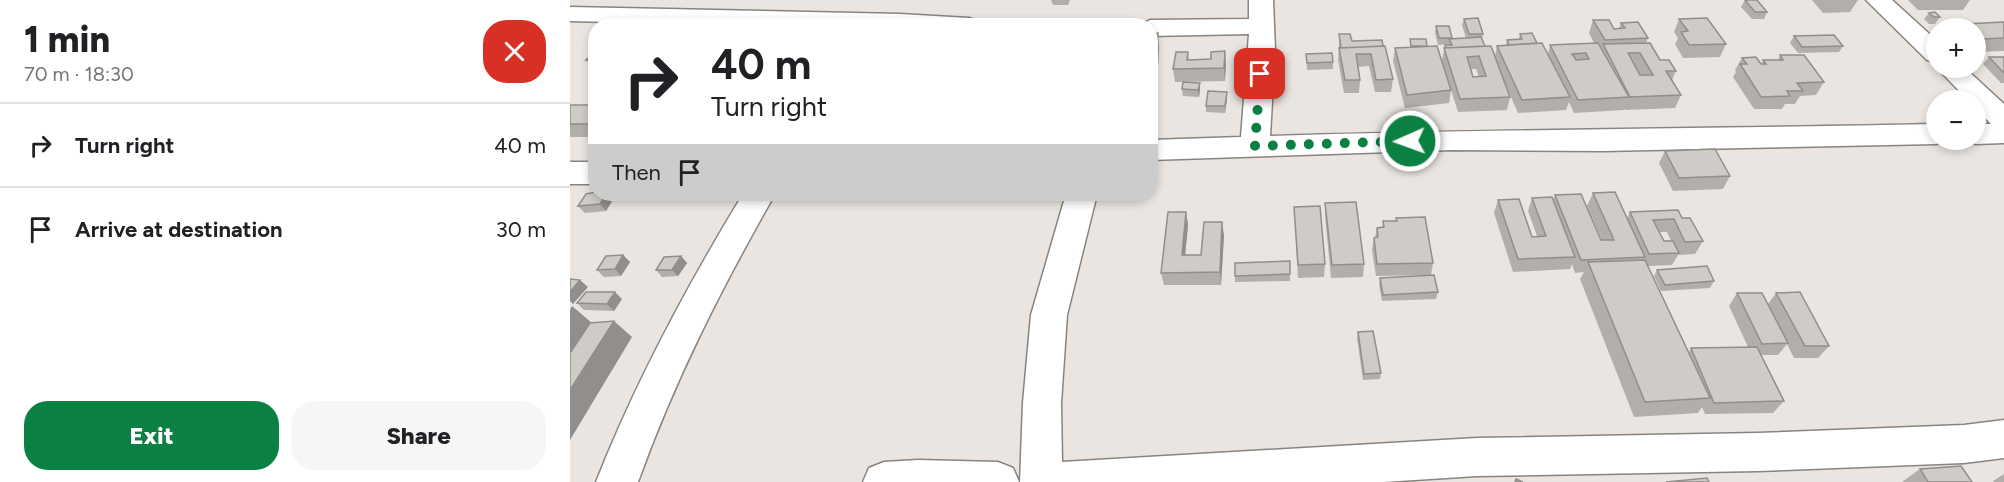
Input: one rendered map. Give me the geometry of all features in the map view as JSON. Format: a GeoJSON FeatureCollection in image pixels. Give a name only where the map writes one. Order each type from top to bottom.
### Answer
{"type":"FeatureCollection","features":[{"type":"Feature","properties":{"kind":"street"},"geometry":{"type":"LineString","coordinates":[[1878,0],[1926,45]]}},
{"type":"Feature","properties":{"kind":"street"},"geometry":{"type":"LineString","coordinates":[[1158,27],[1261,13],[1255,146]]}},
{"type":"Feature","properties":{"kind":"street"},"geometry":{"type":"LineString","coordinates":[[570,14],[759,18]]}},
{"type":"Feature","properties":{"kind":"street"},"geometry":{"type":"LineString","coordinates":[[1957,78],[1996,133]]}},
{"type":"Feature","properties":{"kind":"street"},"geometry":{"type":"LineString","coordinates":[[1158,150],[1452,140],[1603,141],[1926,134]]}},
{"type":"Feature","properties":{"kind":"street"},"geometry":{"type":"LineString","coordinates":[[570,173],[588,173]]}},
{"type":"Feature","properties":{"kind":"street"},"geometry":{"type":"LineString","coordinates":[[617,482],[638,423],[699,295],[755,201]]}},
{"type":"Feature","properties":{"kind":"street"},"geometry":{"type":"LineString","coordinates":[[1041,482],[1041,403],[1049,315],[1078,201]]}},
{"type":"Feature","properties":{"kind":"street"},"geometry":{"type":"LineString","coordinates":[[1059,482],[1477,457],[1758,452],[1964,444],[2004,439]]}},
{"type":"Feature","properties":{"kind":"street"},"geometry":{"type":"LineString","coordinates":[[884,482],[918,480],[998,482]]}},
{"type":"Feature","properties":{"kind":"building"},"geometry":{"type":"Polygon","coordinates":[[[1745,0],[1757,0],[1767,12],[1755,12],[1745,0]]]}},
{"type":"Feature","properties":{"kind":"building"},"geometry":{"type":"Polygon","coordinates":[[[1935,12],[1940,17],[1934,17],[1929,13],[1935,12]]]}},
{"type":"Feature","properties":{"kind":"building"},"geometry":{"type":"Polygon","coordinates":[[[1478,18],[1483,34],[1469,34],[1464,19],[1478,18]]]}},
{"type":"Feature","properties":{"kind":"building"},"geometry":{"type":"Polygon","coordinates":[[[1707,18],[1726,44],[1689,45],[1681,32],[1688,31],[1679,19],[1707,18]]]}},
{"type":"Feature","properties":{"kind":"building"},"geometry":{"type":"Polygon","coordinates":[[[1593,20],[1609,20],[1614,29],[1625,28],[1621,23],[1638,22],[1648,38],[1605,40],[1593,20]]]}},
{"type":"Feature","properties":{"kind":"building"},"geometry":{"type":"Polygon","coordinates":[[[2004,22],[2004,38],[1986,39],[1986,23],[2004,22]]]}},
{"type":"Feature","properties":{"kind":"building"},"geometry":{"type":"Polygon","coordinates":[[[1436,26],[1449,26],[1452,38],[1439,38],[1436,26]]]}},
{"type":"Feature","properties":{"kind":"building"},"geometry":{"type":"Polygon","coordinates":[[[1532,33],[1537,43],[1509,45],[1507,40],[1522,39],[1520,34],[1532,33]]]}},
{"type":"Feature","properties":{"kind":"building"},"geometry":{"type":"Polygon","coordinates":[[[1339,34],[1350,34],[1352,41],[1382,40],[1383,46],[1341,48],[1339,34]]]}},
{"type":"Feature","properties":{"kind":"building"},"geometry":{"type":"Polygon","coordinates":[[[1834,35],[1843,46],[1802,47],[1794,36],[1834,35]]]}},
{"type":"Feature","properties":{"kind":"building"},"geometry":{"type":"Polygon","coordinates":[[[1481,37],[1485,46],[1446,48],[1445,45],[1452,45],[1449,39],[1481,37]]]}},
{"type":"Feature","properties":{"kind":"building"},"geometry":{"type":"Polygon","coordinates":[[[1410,39],[1426,39],[1427,46],[1411,46],[1410,39]]]}},
{"type":"Feature","properties":{"kind":"building"},"geometry":{"type":"Polygon","coordinates":[[[1542,43],[1570,97],[1522,100],[1497,46],[1542,43]]]}},
{"type":"Feature","properties":{"kind":"building"},"geometry":{"type":"Polygon","coordinates":[[[1598,43],[1629,97],[1578,100],[1550,45],[1598,43]],[[1586,53],[1572,54],[1576,60],[1589,59],[1586,53]]]}},
{"type":"Feature","properties":{"kind":"building"},"geometry":{"type":"Polygon","coordinates":[[[1650,43],[1660,60],[1669,60],[1676,71],[1666,71],[1681,95],[1630,97],[1603,44],[1650,43]],[[1628,53],[1640,75],[1653,75],[1640,53],[1628,53]]]}},
{"type":"Feature","properties":{"kind":"building"},"geometry":{"type":"Polygon","coordinates":[[[1385,46],[1393,79],[1376,80],[1371,54],[1356,54],[1360,80],[1345,80],[1339,48],[1385,46]]]}},
{"type":"Feature","properties":{"kind":"building"},"geometry":{"type":"Polygon","coordinates":[[[1437,46],[1451,90],[1407,95],[1395,48],[1437,46]]]}},
{"type":"Feature","properties":{"kind":"building"},"geometry":{"type":"Polygon","coordinates":[[[1491,46],[1510,97],[1460,99],[1444,48],[1491,46]],[[1479,56],[1467,57],[1473,77],[1486,76],[1479,56]]]}},
{"type":"Feature","properties":{"kind":"building"},"geometry":{"type":"Polygon","coordinates":[[[1225,51],[1224,68],[1173,69],[1176,52],[1188,52],[1187,60],[1211,59],[1211,52],[1225,51]]]}},
{"type":"Feature","properties":{"kind":"building"},"geometry":{"type":"Polygon","coordinates":[[[1332,53],[1333,62],[1307,63],[1306,54],[1332,53]]]}},
{"type":"Feature","properties":{"kind":"building"},"geometry":{"type":"Polygon","coordinates":[[[1780,55],[1804,55],[1824,82],[1797,83],[1803,91],[1787,91],[1790,96],[1761,97],[1740,64],[1747,64],[1742,58],[1756,57],[1761,64],[1766,64],[1763,60],[1783,60],[1780,55]]]}},
{"type":"Feature","properties":{"kind":"building"},"geometry":{"type":"Polygon","coordinates":[[[1989,57],[2004,57],[2004,73],[1989,57]]]}},
{"type":"Feature","properties":{"kind":"building"},"geometry":{"type":"Polygon","coordinates":[[[1183,82],[1200,83],[1198,90],[1182,89],[1183,82]]]}},
{"type":"Feature","properties":{"kind":"building"},"geometry":{"type":"Polygon","coordinates":[[[1208,91],[1227,92],[1225,106],[1206,106],[1208,91]]]}},
{"type":"Feature","properties":{"kind":"building"},"geometry":{"type":"Polygon","coordinates":[[[570,105],[588,105],[588,124],[570,124],[570,105]]]}},
{"type":"Feature","properties":{"kind":"building"},"geometry":{"type":"Polygon","coordinates":[[[1715,149],[1730,176],[1679,178],[1665,151],[1715,149]]]}},
{"type":"Feature","properties":{"kind":"building"},"geometry":{"type":"Polygon","coordinates":[[[1615,192],[1645,257],[1581,260],[1555,195],[1581,194],[1601,240],[1614,240],[1593,193],[1615,192]]]}},
{"type":"Feature","properties":{"kind":"building"},"geometry":{"type":"Polygon","coordinates":[[[588,194],[588,201],[602,201],[600,204],[578,206],[588,194]]]}},
{"type":"Feature","properties":{"kind":"building"},"geometry":{"type":"Polygon","coordinates":[[[1552,197],[1575,257],[1518,259],[1498,200],[1519,199],[1532,237],[1546,236],[1532,198],[1552,197]]]}},
{"type":"Feature","properties":{"kind":"building"},"geometry":{"type":"Polygon","coordinates":[[[1356,202],[1364,264],[1332,265],[1325,203],[1356,202]]]}},
{"type":"Feature","properties":{"kind":"building"},"geometry":{"type":"Polygon","coordinates":[[[1320,206],[1325,264],[1298,265],[1294,207],[1320,206]]]}},
{"type":"Feature","properties":{"kind":"building"},"geometry":{"type":"Polygon","coordinates":[[[1678,210],[1682,218],[1690,218],[1703,241],[1685,242],[1674,219],[1653,220],[1664,241],[1673,241],[1679,253],[1649,254],[1630,212],[1678,210]]]}},
{"type":"Feature","properties":{"kind":"building"},"geometry":{"type":"Polygon","coordinates":[[[1168,212],[1186,212],[1182,255],[1201,255],[1204,222],[1222,222],[1220,272],[1161,273],[1168,212]]]}},
{"type":"Feature","properties":{"kind":"building"},"geometry":{"type":"Polygon","coordinates":[[[1425,217],[1433,263],[1377,264],[1374,238],[1378,237],[1377,228],[1384,227],[1383,221],[1425,217]]]}},
{"type":"Feature","properties":{"kind":"building"},"geometry":{"type":"Polygon","coordinates":[[[623,255],[615,269],[597,270],[606,256],[623,255]]]}},
{"type":"Feature","properties":{"kind":"building"},"geometry":{"type":"Polygon","coordinates":[[[681,256],[672,270],[656,270],[664,257],[681,256]]]}},
{"type":"Feature","properties":{"kind":"building"},"geometry":{"type":"Polygon","coordinates":[[[1645,260],[1710,398],[1645,402],[1588,262],[1645,260]]]}},
{"type":"Feature","properties":{"kind":"building"},"geometry":{"type":"Polygon","coordinates":[[[1290,261],[1290,274],[1235,276],[1235,263],[1290,261]]]}},
{"type":"Feature","properties":{"kind":"building"},"geometry":{"type":"Polygon","coordinates":[[[1707,266],[1714,281],[1665,285],[1657,270],[1707,266]]]}},
{"type":"Feature","properties":{"kind":"building"},"geometry":{"type":"Polygon","coordinates":[[[1434,275],[1438,292],[1383,295],[1380,278],[1434,275]]]}},
{"type":"Feature","properties":{"kind":"building"},"geometry":{"type":"Polygon","coordinates":[[[570,279],[580,280],[570,292],[570,279]]]}},
{"type":"Feature","properties":{"kind":"building"},"geometry":{"type":"Polygon","coordinates":[[[586,292],[615,292],[607,304],[577,303],[586,292]]]}},
{"type":"Feature","properties":{"kind":"building"},"geometry":{"type":"Polygon","coordinates":[[[1800,292],[1829,346],[1805,346],[1776,293],[1800,292]]]}},
{"type":"Feature","properties":{"kind":"building"},"geometry":{"type":"Polygon","coordinates":[[[1737,293],[1762,293],[1788,343],[1762,344],[1737,293]]]}},
{"type":"Feature","properties":{"kind":"building"},"geometry":{"type":"Polygon","coordinates":[[[614,321],[570,390],[570,353],[590,323],[614,321]]]}},
{"type":"Feature","properties":{"kind":"building"},"geometry":{"type":"Polygon","coordinates":[[[1373,331],[1381,373],[1364,374],[1358,332],[1373,331]]]}},
{"type":"Feature","properties":{"kind":"building"},"geometry":{"type":"Polygon","coordinates":[[[1757,347],[1784,401],[1714,403],[1691,348],[1757,347]]]}},
{"type":"Feature","properties":{"kind":"building"},"geometry":{"type":"Polygon","coordinates":[[[1961,466],[1972,482],[1928,482],[1920,469],[1961,466]]]}},
{"type":"Feature","properties":{"kind":"building"},"geometry":{"type":"Polygon","coordinates":[[[1707,478],[1709,482],[1666,482],[1707,478]]]}},
{"type":"Feature","properties":{"kind":"route"},"geometry":{"type":"LineString","coordinates":[[1260,74],[1255,146],[1410,141]]}}]}
